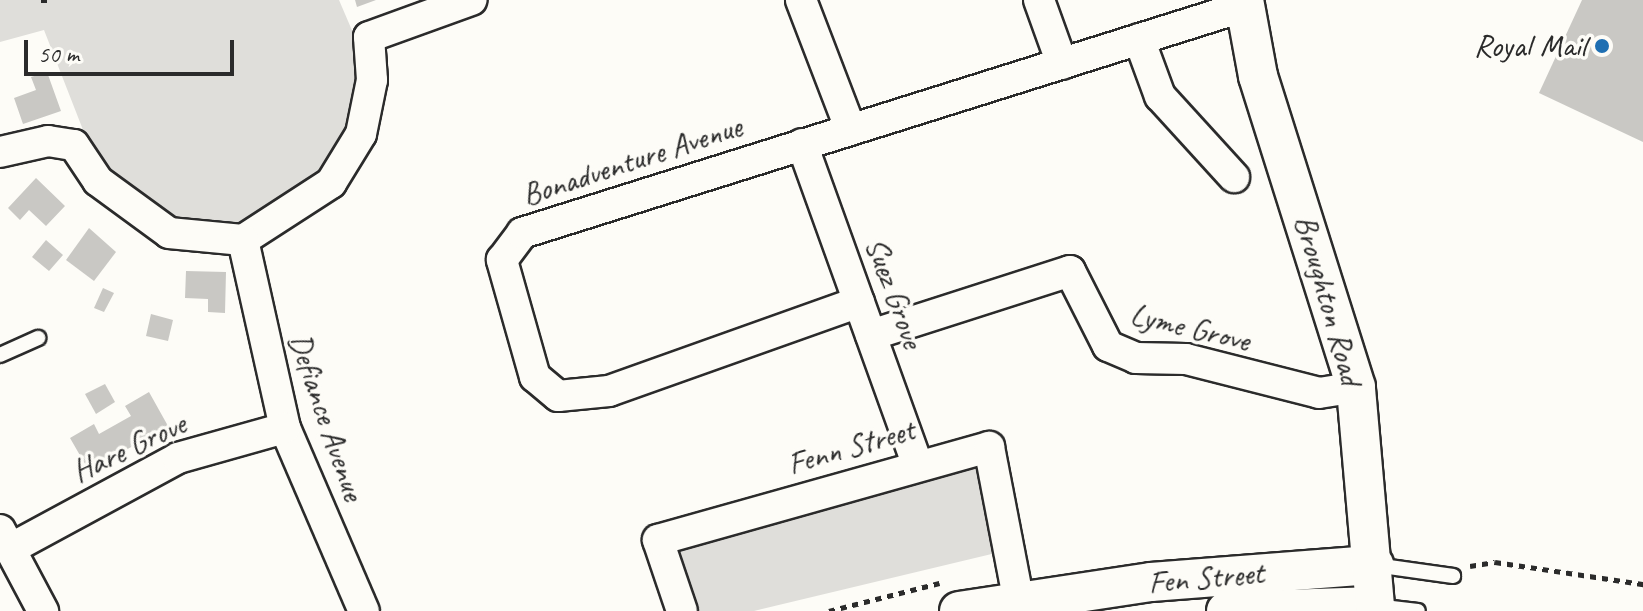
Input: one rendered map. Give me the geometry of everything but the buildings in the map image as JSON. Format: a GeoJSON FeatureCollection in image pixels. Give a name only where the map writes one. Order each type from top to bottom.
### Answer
{"type":"FeatureCollection","features":[{"type":"Feature","properties":{"kind":"street"},"geometry":{"type":"LineString","coordinates":[[0,152],[48,141],[74,145],[98,181],[169,233],[243,240],[331,183],[354,146],[372,80],[369,37],[471,0]]}},
{"type":"Feature","properties":{"kind":"street"},"geometry":{"type":"LineString","coordinates":[[801,0],[851,130]]}},
{"type":"Feature","properties":{"kind":"street"},"geometry":{"type":"LineString","coordinates":[[1039,0],[1062,64]]}},
{"type":"Feature","properties":{"kind":"street","name":"Bonadventure Avenue"},"geometry":{"type":"LineString","coordinates":[[859,302],[609,391],[558,396],[535,377],[501,276],[502,260],[522,233],[1062,64],[1244,3]]}},
{"type":"Feature","properties":{"kind":"street","name":"Broughton Road"},"geometry":{"type":"LineString","coordinates":[[1244,3],[1258,76],[1356,387],[1374,565],[1375,606]]}},
{"type":"Feature","properties":{"kind":"street"},"geometry":{"type":"LineString","coordinates":[[1139,39],[1160,96],[1234,177]]}},
{"type":"Feature","properties":{"kind":"street","name":"Suez Grove"},"geometry":{"type":"LineString","coordinates":[[802,144],[918,466]]}},
{"type":"Feature","properties":{"kind":"street","name":"Defiance Avenue"},"geometry":{"type":"LineString","coordinates":[[243,240],[285,428],[364,611]]}},
{"type":"Feature","properties":{"kind":"street","name":"Lyme Grove"},"geometry":{"type":"LineString","coordinates":[[871,335],[1070,271],[1108,346],[1136,358],[1186,359],[1319,393],[1356,387]]}},
{"type":"Feature","properties":{"kind":"street","name":"Hare Grove"},"geometry":{"type":"LineString","coordinates":[[5,540],[178,458],[285,428]]}},
{"type":"Feature","properties":{"kind":"street","name":"Fenn Street"},"geometry":{"type":"LineString","coordinates":[[682,611],[658,540],[989,447],[1018,598]]}},
{"type":"Feature","properties":{"kind":"street"},"geometry":{"type":"LineString","coordinates":[[5,540],[43,611]]}},
{"type":"Feature","properties":{"kind":"street","name":"Fen Street"},"geometry":{"type":"LineString","coordinates":[[959,611],[1018,598],[1374,565]]}},
{"type":"Feature","properties":{"kind":"street","name":"Fen Street"},"geometry":{"type":"LineString","coordinates":[[1226,611],[1375,606]]}},
{"type":"Feature","properties":{"kind":"lane"},"geometry":{"type":"LineString","coordinates":[[0,355],[38,338]]}},
{"type":"Feature","properties":{"kind":"lane","name":"Fen Street"},"geometry":{"type":"LineString","coordinates":[[1374,565],[1451,576]]}},
{"type":"Feature","properties":{"kind":"lane","name":"Fen Street"},"geometry":{"type":"LineString","coordinates":[[1375,606],[1418,611]]}},
{"type":"Feature","properties":{"kind":"path"},"geometry":{"type":"LineString","coordinates":[[1451,576],[1495,562],[1643,584]]}},
{"type":"Feature","properties":{"kind":"shaded area"},"geometry":{"type":"Polygon","coordinates":[[[0,0],[339,0],[357,42],[361,83],[351,131],[319,176],[245,227],[176,222],[112,174],[85,135],[44,30],[0,42],[0,0]]]}},
{"type":"Feature","properties":{"kind":"shaded area"},"geometry":{"type":"Polygon","coordinates":[[[982,460],[1000,552],[754,611],[693,611],[671,547],[982,460]]]}},
{"type":"Feature","properties":{"kind":"place","name":"Royal Mail"},"geometry":{"type":"Point","coordinates":[1602,46]}}]}
